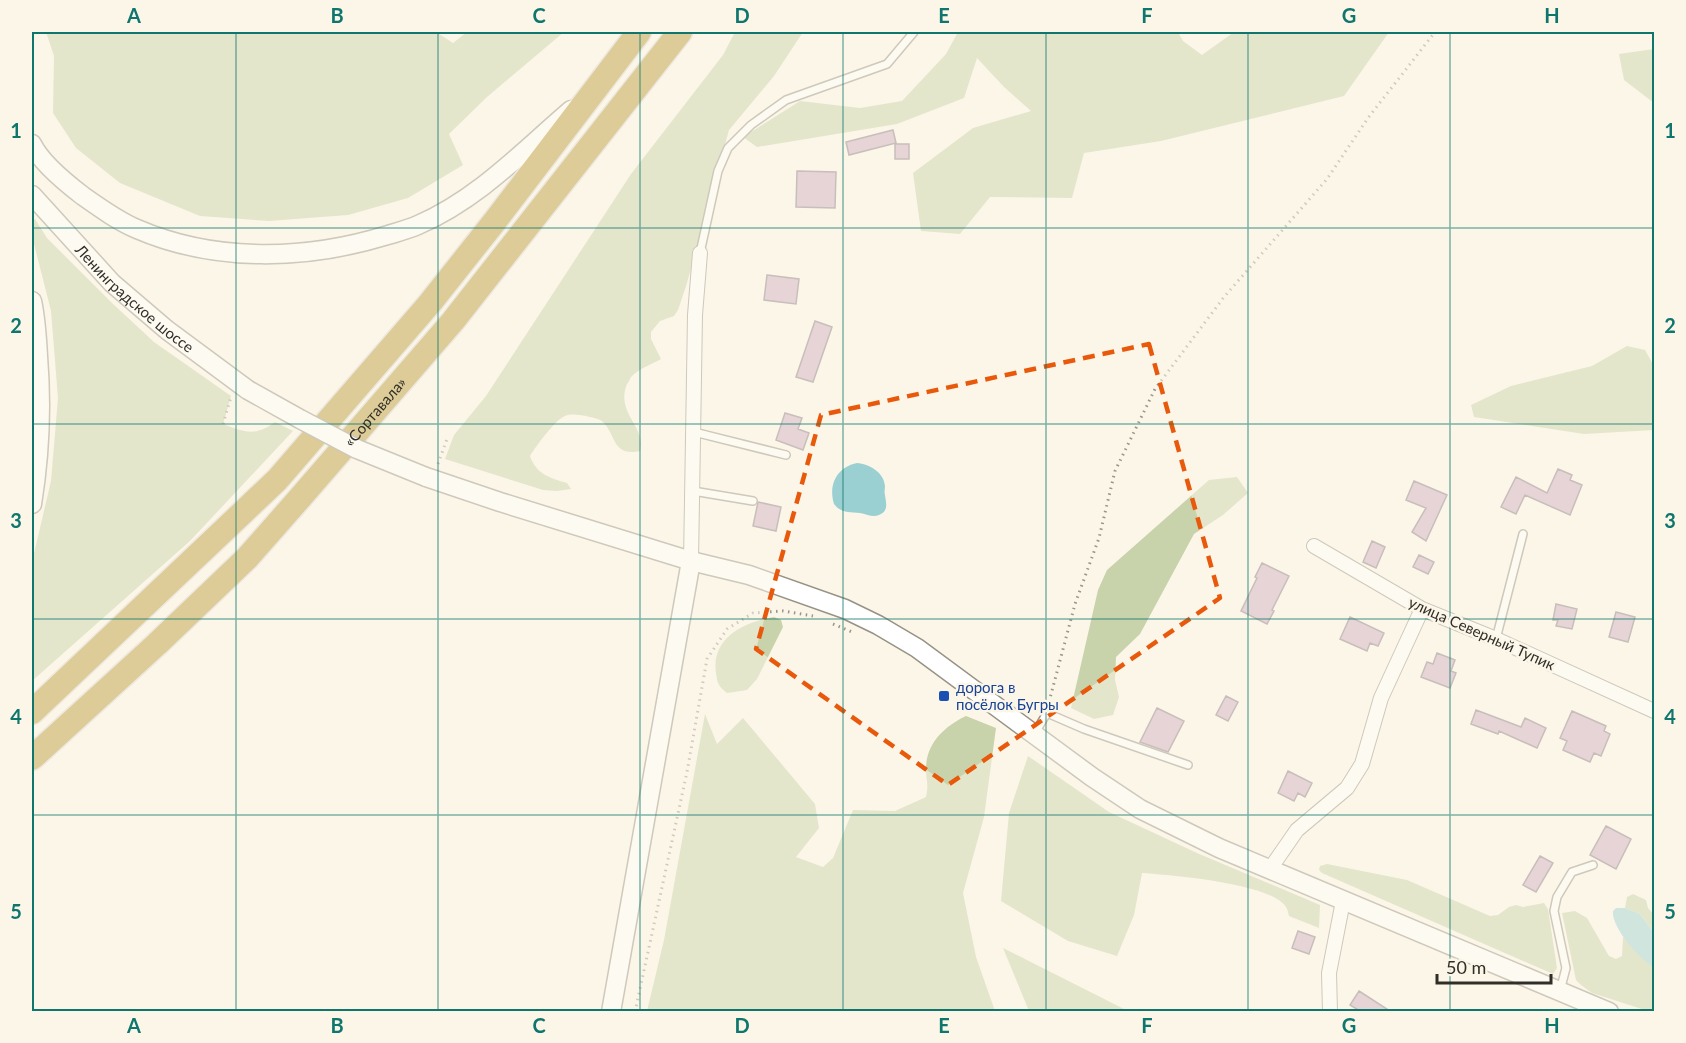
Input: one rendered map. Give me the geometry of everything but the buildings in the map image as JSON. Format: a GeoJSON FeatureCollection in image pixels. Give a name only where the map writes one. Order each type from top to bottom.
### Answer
{"type":"FeatureCollection","features":[{"type":"Feature","properties":{"kind":"highway","name":"«Сортавала»"},"geometry":{"type":"LineString","coordinates":[[32,712],[277,480],[437,294],[639,32]]}},
{"type":"Feature","properties":{"kind":"highway","name":"«Сортавала»"},"geometry":{"type":"LineString","coordinates":[[32,758],[157,644],[247,558],[277,525],[453,321],[680,32]]}},
{"type":"Feature","properties":{"kind":"main road"},"geometry":{"type":"LineString","coordinates":[[32,144],[65,183],[136,229],[208,250],[299,254],[356,244],[417,226],[458,204],[487,184],[592,92]]}},
{"type":"Feature","properties":{"kind":"main road","name":"Ленинградское шоссе"},"geometry":{"type":"LineString","coordinates":[[32,195],[112,283],[167,330],[242,385],[357,449],[429,478],[500,502],[803,593],[878,624],[925,654],[1092,777],[1140,809],[1191,835],[1343,901],[1609,1011]]}},
{"type":"Feature","properties":{"kind":"main road"},"geometry":{"type":"LineString","coordinates":[[32,301],[41,396],[32,504]]}},
{"type":"Feature","properties":{"kind":"main road"},"geometry":{"type":"LineString","coordinates":[[611,1011],[691,561]]}},
{"type":"Feature","properties":{"kind":"street"},"geometry":{"type":"LineString","coordinates":[[691,561],[695,315],[700,253]]}},
{"type":"Feature","properties":{"kind":"street","name":"улица Северный Тупик"},"geometry":{"type":"LineString","coordinates":[[1314,546],[1422,609],[1496,639],[1654,711]]}},
{"type":"Feature","properties":{"kind":"street"},"geometry":{"type":"LineString","coordinates":[[1270,869],[1297,830],[1347,788],[1362,764],[1381,698],[1422,609]]}},
{"type":"Feature","properties":{"kind":"street"},"geometry":{"type":"LineString","coordinates":[[1330,1011],[1329,973],[1343,901]]}},
{"type":"Feature","properties":{"kind":"lane"},"geometry":{"type":"LineString","coordinates":[[700,253],[718,171],[728,148],[751,125],[786,100],[887,64],[914,32]]}},
{"type":"Feature","properties":{"kind":"lane"},"geometry":{"type":"LineString","coordinates":[[694,432],[786,455]]}},
{"type":"Feature","properties":{"kind":"lane"},"geometry":{"type":"LineString","coordinates":[[693,490],[753,501]]}},
{"type":"Feature","properties":{"kind":"lane"},"geometry":{"type":"LineString","coordinates":[[1496,639],[1523,534]]}},
{"type":"Feature","properties":{"kind":"lane"},"geometry":{"type":"LineString","coordinates":[[1035,735],[1047,713],[1084,729],[1188,765]]}},
{"type":"Feature","properties":{"kind":"lane"},"geometry":{"type":"LineString","coordinates":[[1560,991],[1566,968],[1554,911],[1557,897],[1572,872],[1593,865]]}},
{"type":"Feature","properties":{"kind":"path"},"geometry":{"type":"LineString","coordinates":[[1047,713],[1075,604],[1099,538],[1115,471],[1155,389],[1224,297],[1326,179],[1368,117],[1435,32]]}},
{"type":"Feature","properties":{"kind":"path"},"geometry":{"type":"LineString","coordinates":[[223,424],[242,385]]}},
{"type":"Feature","properties":{"kind":"path"},"geometry":{"type":"LineString","coordinates":[[429,478],[448,436]]}},
{"type":"Feature","properties":{"kind":"path"},"geometry":{"type":"LineString","coordinates":[[635,1011],[690,759],[707,659],[727,629],[753,613],[783,611],[820,618]]}},
{"type":"Feature","properties":{"kind":"path"},"geometry":{"type":"LineString","coordinates":[[830,622],[859,636]]}},
{"type":"Feature","properties":{"kind":"highlighted area"},"geometry":{"type":"Polygon","coordinates":[[[1149,344],[1220,598],[948,785],[756,649],[821,415],[1149,344]]]}},
{"type":"Feature","properties":{"kind":"green space"},"geometry":{"type":"Polygon","coordinates":[[[46,32],[436,32],[453,43],[467,32],[564,32],[487,97],[449,134],[463,165],[408,198],[348,215],[269,221],[200,216],[120,183],[76,148],[53,113],[54,56],[46,32]]]}},
{"type":"Feature","properties":{"kind":"green space"},"geometry":{"type":"Polygon","coordinates":[[[735,32],[803,32],[774,76],[729,130],[678,310],[674,316],[660,321],[651,332],[651,339],[661,359],[635,373],[627,384],[624,394],[625,403],[639,434],[640,451],[631,452],[620,448],[608,428],[600,420],[572,415],[563,417],[555,424],[530,456],[540,471],[549,477],[567,483],[571,489],[543,490],[445,459],[454,435],[486,396],[631,174],[723,55],[735,32]]]}},
{"type":"Feature","properties":{"kind":"green space"},"geometry":{"type":"Polygon","coordinates":[[[958,32],[1178,32],[1183,41],[1202,55],[1234,32],[1389,32],[1344,96],[1161,141],[1084,153],[1072,198],[990,197],[960,234],[921,231],[913,173],[973,128],[1031,111],[977,58],[964,98],[897,124],[757,147],[743,137],[800,101],[860,108],[902,101],[946,54],[958,32]]]}},
{"type":"Feature","properties":{"kind":"green space"},"geometry":{"type":"Polygon","coordinates":[[[1654,49],[1654,103],[1624,80],[1619,54],[1654,49]]]}},
{"type":"Feature","properties":{"kind":"green space"},"geometry":{"type":"Polygon","coordinates":[[[35,219],[47,238],[154,342],[231,396],[223,424],[249,432],[261,430],[275,422],[293,431],[190,541],[32,681],[32,562],[51,481],[58,398],[51,311],[32,236],[32,222],[35,219]]]}},
{"type":"Feature","properties":{"kind":"green space"},"geometry":{"type":"Polygon","coordinates":[[[1627,346],[1645,350],[1654,366],[1654,430],[1584,434],[1474,417],[1471,405],[1511,386],[1592,366],[1627,346]]]}},
{"type":"Feature","properties":{"kind":"green space"},"geometry":{"type":"Polygon","coordinates":[[[1237,477],[1248,493],[1223,515],[1194,534],[1140,634],[1116,657],[1115,680],[1119,697],[1113,715],[1094,719],[1071,708],[1098,590],[1107,570],[1209,480],[1237,477]]]}},
{"type":"Feature","properties":{"kind":"green space"},"geometry":{"type":"Polygon","coordinates":[[[774,617],[781,620],[783,627],[757,679],[747,690],[727,693],[719,684],[716,673],[716,661],[724,641],[741,628],[774,617]]]}},
{"type":"Feature","properties":{"kind":"green space"},"geometry":{"type":"Polygon","coordinates":[[[705,714],[717,744],[743,718],[815,804],[819,828],[796,857],[823,867],[833,858],[853,810],[895,811],[926,797],[926,769],[929,751],[944,730],[966,716],[996,728],[984,817],[963,893],[976,957],[995,1011],[647,1011],[664,940],[705,714]]]}},
{"type":"Feature","properties":{"kind":"green space"},"geometry":{"type":"Polygon","coordinates":[[[1028,756],[1109,812],[1197,853],[1320,905],[1319,928],[1289,916],[1286,907],[1277,899],[1261,892],[1219,882],[1142,873],[1134,915],[1117,956],[1068,941],[1001,901],[1009,813],[1028,756]]]}},
{"type":"Feature","properties":{"kind":"green space"},"geometry":{"type":"Polygon","coordinates":[[[1327,864],[1407,880],[1490,916],[1498,915],[1516,905],[1523,907],[1544,903],[1548,909],[1557,968],[1553,974],[1322,873],[1319,870],[1320,866],[1327,864]]]}},
{"type":"Feature","properties":{"kind":"green space"},"geometry":{"type":"Polygon","coordinates":[[[1633,894],[1646,900],[1648,908],[1654,915],[1654,933],[1640,914],[1625,908],[1627,897],[1633,894]]]}},
{"type":"Feature","properties":{"kind":"green space"},"geometry":{"type":"Polygon","coordinates":[[[1575,911],[1587,918],[1609,956],[1616,959],[1622,956],[1623,937],[1654,967],[1654,1011],[1592,993],[1576,980],[1562,913],[1575,911]]]}},
{"type":"Feature","properties":{"kind":"green space"},"geometry":{"type":"Polygon","coordinates":[[[1003,948],[1128,1011],[1029,1011],[1003,948]]]}},
{"type":"Feature","properties":{"kind":"water"},"geometry":{"type":"Polygon","coordinates":[[[857,463],[875,470],[884,481],[886,506],[884,511],[877,516],[846,512],[834,504],[832,490],[836,478],[844,468],[857,463]]]}},
{"type":"Feature","properties":{"kind":"water"},"geometry":{"type":"Polygon","coordinates":[[[1616,908],[1625,908],[1640,914],[1654,933],[1654,967],[1634,950],[1621,934],[1614,918],[1613,911],[1616,908]]]}},
{"type":"Feature","properties":{"kind":"place","name":"дорога в посёлок Бугры"},"geometry":{"type":"Point","coordinates":[944,696]}}]}
